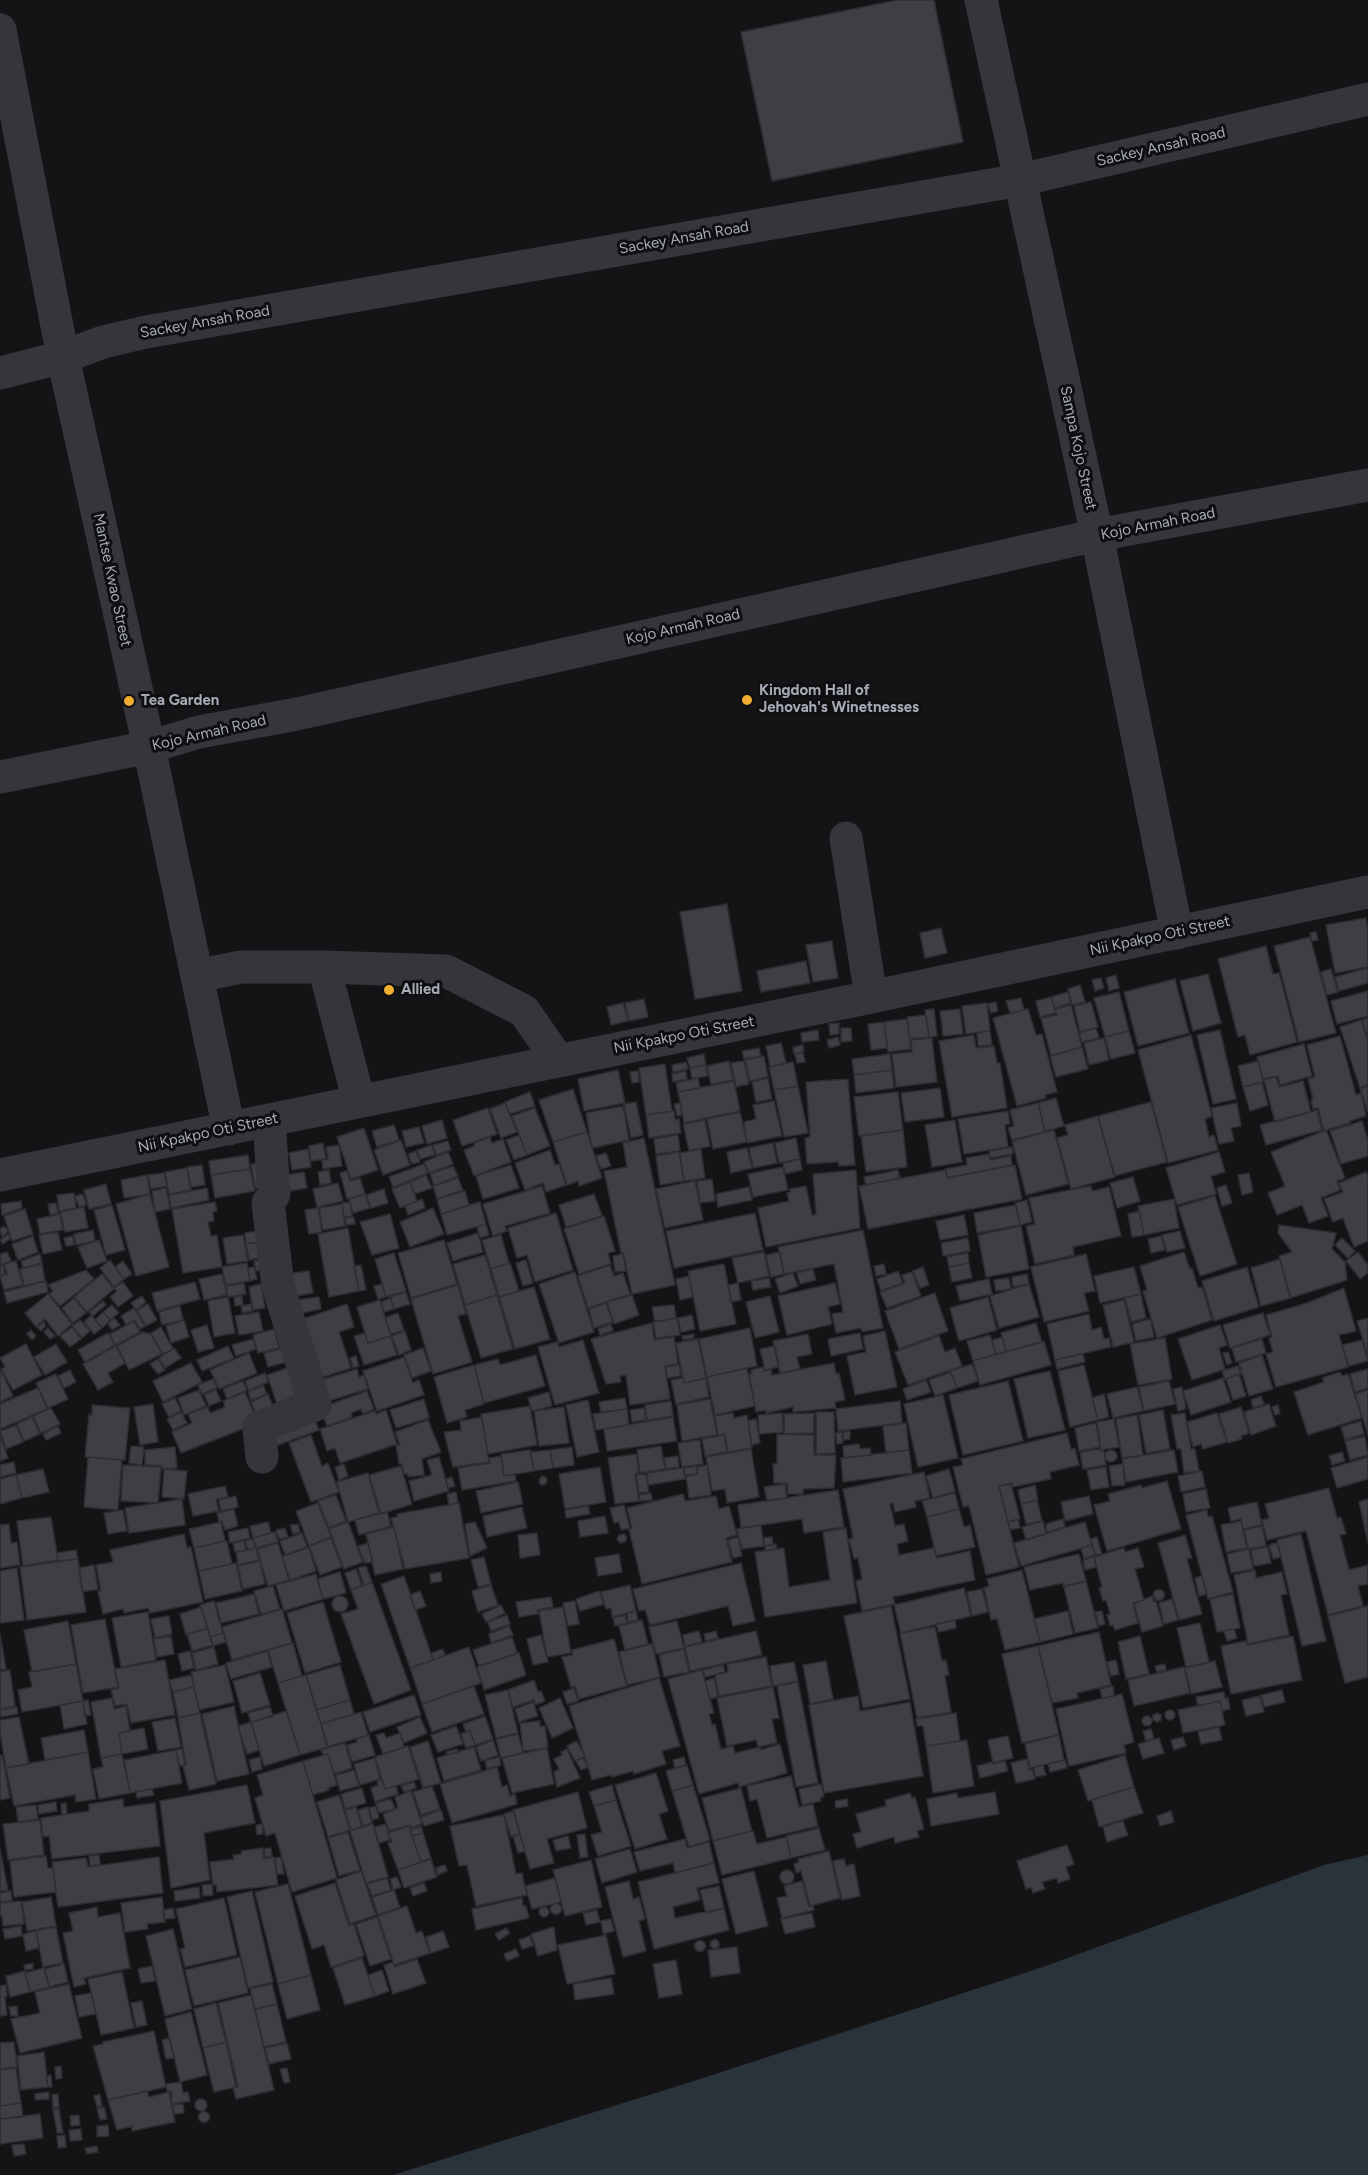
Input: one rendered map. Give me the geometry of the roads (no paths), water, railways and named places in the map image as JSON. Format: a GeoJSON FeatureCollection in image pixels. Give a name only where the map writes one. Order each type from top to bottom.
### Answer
{"type":"FeatureCollection","features":[{"type":"Feature","properties":{"kind":"street","name":"Sampa Kojo Street"},"geometry":{"type":"LineString","coordinates":[[981,0],[1097,535],[1176,933]]}},
{"type":"Feature","properties":{"kind":"street","name":"Mantse Kwao Street"},"geometry":{"type":"LineString","coordinates":[[0,30],[63,357],[229,1129]]}},
{"type":"Feature","properties":{"kind":"street","name":"Sackey Ansah Road"},"geometry":{"type":"LineString","coordinates":[[0,373],[63,357],[103,342],[146,332],[1020,180],[1368,99]]}},
{"type":"Feature","properties":{"kind":"street","name":"Kojo Armah Road"},"geometry":{"type":"LineString","coordinates":[[0,777],[148,747],[199,732],[308,711],[1097,535],[1368,485]]}},
{"type":"Feature","properties":{"kind":"street"},"geometry":{"type":"LineString","coordinates":[[846,838],[871,997]]}},
{"type":"Feature","properties":{"kind":"street","name":"Nii Kpakpo Oti Street"},"geometry":{"type":"LineString","coordinates":[[0,1175],[871,997],[1368,892]]}},
{"type":"Feature","properties":{"kind":"street"},"geometry":{"type":"LineString","coordinates":[[197,976],[241,968],[324,967],[446,971],[524,1011],[558,1060]]}},
{"type":"Feature","properties":{"kind":"street"},"geometry":{"type":"LineString","coordinates":[[324,967],[359,1101]]}},
{"type":"Feature","properties":{"kind":"street"},"geometry":{"type":"LineString","coordinates":[[261,1458],[259,1427],[315,1405],[278,1286],[268,1203],[274,1194],[269,1121]]}},
{"type":"Feature","properties":{"kind":"place","name":"Kingdom Hall of Jehovah's Winetnesses"},"geometry":{"type":"Point","coordinates":[747,700]}},
{"type":"Feature","properties":{"kind":"place","name":"Tea Garden"},"geometry":{"type":"Point","coordinates":[129,701]}},
{"type":"Feature","properties":{"kind":"place","name":"Allied"},"geometry":{"type":"Point","coordinates":[389,990]}}]}
